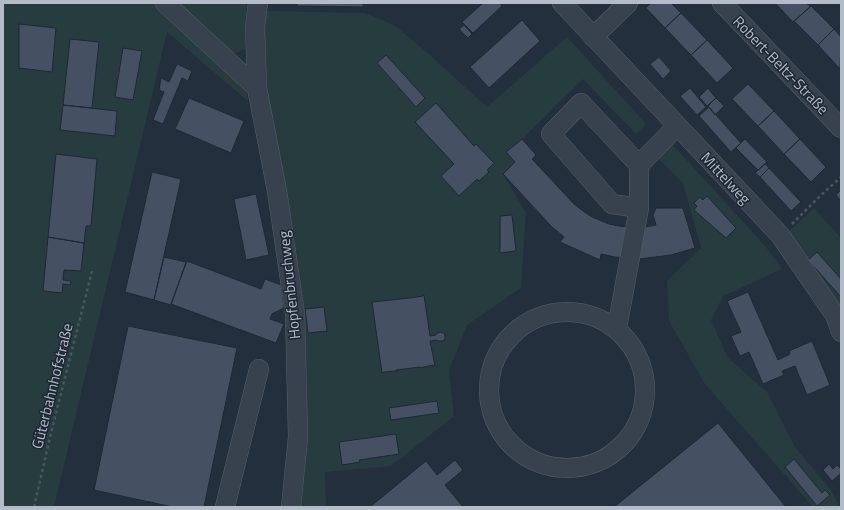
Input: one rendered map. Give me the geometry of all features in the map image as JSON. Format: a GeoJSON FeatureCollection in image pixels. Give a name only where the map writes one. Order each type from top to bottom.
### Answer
{"type":"FeatureCollection","features":[{"type":"Feature","properties":{"kind":"street"},"geometry":{"type":"LineString","coordinates":[[165,3],[257,88]]}},
{"type":"Feature","properties":{"kind":"street","name":"Hopfenbruchweg"},"geometry":{"type":"LineString","coordinates":[[258,3],[255,27],[257,88],[277,191],[295,314],[298,437],[291,507]]}},
{"type":"Feature","properties":{"kind":"street","name":"Mittelweg"},"geometry":{"type":"LineString","coordinates":[[562,3],[780,235],[835,315],[841,332]]}},
{"type":"Feature","properties":{"kind":"street"},"geometry":{"type":"LineString","coordinates":[[593,37],[628,3]]}},
{"type":"Feature","properties":{"kind":"street","name":"Robert-Beltz-Straße"},"geometry":{"type":"LineString","coordinates":[[722,3],[841,128]]}},
{"type":"Feature","properties":{"kind":"street"},"geometry":{"type":"LineString","coordinates":[[617,328],[639,208],[639,165],[581,103],[551,134],[612,204],[639,208]]}},
{"type":"Feature","properties":{"kind":"street"},"geometry":{"type":"LineString","coordinates":[[639,165],[677,126]]}},
{"type":"Feature","properties":{"kind":"street"},"geometry":{"type":"LineString","coordinates":[[567,310],[594,315],[617,328],[634,348],[645,377],[646,397],[640,421],[626,443],[606,459],[582,467],[563,468],[556,468],[532,460],[511,445],[496,424],[488,399],[490,372],[500,348],[518,328],[541,315],[567,310]]}},
{"type":"Feature","properties":{"kind":"street"},"geometry":{"type":"LineString","coordinates":[[225,507],[259,369]]}},
{"type":"Feature","properties":{"kind":"path"},"geometry":{"type":"LineString","coordinates":[[780,235],[841,177]]}},
{"type":"Feature","properties":{"kind":"path","name":"Güterbahnhofstraße"},"geometry":{"type":"LineString","coordinates":[[34,507],[51,433],[92,272]]}},
{"type":"Feature","properties":{"kind":"green space"},"geometry":{"type":"Polygon","coordinates":[[[3,3],[157,3],[245,83],[248,101],[167,32],[54,507],[3,507],[3,3]]]}},
{"type":"Feature","properties":{"kind":"green space"},"geometry":{"type":"Polygon","coordinates":[[[171,3],[247,3],[245,49],[236,53],[232,52],[171,3]]]}},
{"type":"Feature","properties":{"kind":"green space"},"geometry":{"type":"Polygon","coordinates":[[[267,11],[365,13],[394,25],[431,56],[487,107],[567,37],[646,124],[636,134],[583,79],[522,139],[506,152],[515,162],[503,174],[526,213],[521,288],[467,325],[449,370],[454,416],[391,466],[325,472],[326,507],[299,507],[307,436],[302,293],[266,89],[264,33],[267,11]]]}},
{"type":"Feature","properties":{"kind":"green space"},"geometry":{"type":"Polygon","coordinates":[[[670,142],[766,247],[782,269],[723,296],[711,320],[728,358],[767,392],[795,447],[831,490],[840,507],[813,507],[705,384],[669,321],[667,281],[701,248],[683,183],[656,156],[670,142]]]}},
{"type":"Feature","properties":{"kind":"green space"},"geometry":{"type":"Polygon","coordinates":[[[814,208],[841,238],[841,320],[787,233],[814,208]]]}},
{"type":"Feature","properties":{"kind":"building"},"geometry":{"type":"Polygon","coordinates":[[[297,3],[363,3],[363,7],[297,6],[297,3]]]}},
{"type":"Feature","properties":{"kind":"building"},"geometry":{"type":"Polygon","coordinates":[[[483,3],[500,3],[502,6],[473,33],[462,22],[483,3]]]}},
{"type":"Feature","properties":{"kind":"building"},"geometry":{"type":"Polygon","coordinates":[[[651,3],[671,3],[681,13],[665,28],[646,8],[651,3]]]}},
{"type":"Feature","properties":{"kind":"building"},"geometry":{"type":"Polygon","coordinates":[[[775,3],[806,3],[811,6],[793,22],[775,3]]]}},
{"type":"Feature","properties":{"kind":"building"},"geometry":{"type":"Polygon","coordinates":[[[811,6],[834,29],[818,45],[795,22],[793,22],[811,6]]]}},
{"type":"Feature","properties":{"kind":"building"},"geometry":{"type":"Polygon","coordinates":[[[681,13],[707,40],[691,55],[665,28],[681,13]]]}},
{"type":"Feature","properties":{"kind":"building"},"geometry":{"type":"Polygon","coordinates":[[[522,20],[540,41],[489,88],[470,67],[522,20]]]}},
{"type":"Feature","properties":{"kind":"building"},"geometry":{"type":"Polygon","coordinates":[[[19,24],[56,28],[52,72],[19,68],[19,24]]]}},
{"type":"Feature","properties":{"kind":"building"},"geometry":{"type":"Polygon","coordinates":[[[464,25],[472,34],[468,38],[459,29],[464,25]]]}},
{"type":"Feature","properties":{"kind":"building"},"geometry":{"type":"Polygon","coordinates":[[[834,29],[841,37],[840,69],[818,45],[834,29]]]}},
{"type":"Feature","properties":{"kind":"building"},"geometry":{"type":"Polygon","coordinates":[[[70,39],[99,42],[92,108],[63,105],[70,39]]]}},
{"type":"Feature","properties":{"kind":"building"},"geometry":{"type":"Polygon","coordinates":[[[707,40],[733,68],[717,83],[691,55],[707,40]]]}},
{"type":"Feature","properties":{"kind":"building"},"geometry":{"type":"Polygon","coordinates":[[[123,48],[142,51],[133,100],[115,97],[123,48]]]}},
{"type":"Feature","properties":{"kind":"building"},"geometry":{"type":"Polygon","coordinates":[[[386,55],[425,98],[416,107],[377,63],[386,55]]]}},
{"type":"Feature","properties":{"kind":"building"},"geometry":{"type":"Polygon","coordinates":[[[659,57],[671,71],[663,79],[650,64],[659,57]]]}},
{"type":"Feature","properties":{"kind":"building"},"geometry":{"type":"Polygon","coordinates":[[[177,64],[192,71],[188,81],[182,78],[163,124],[153,120],[164,92],[159,90],[161,78],[169,82],[177,64]]]}},
{"type":"Feature","properties":{"kind":"building"},"geometry":{"type":"Polygon","coordinates":[[[748,84],[774,111],[758,126],[732,99],[748,84]]]}},
{"type":"Feature","properties":{"kind":"building"},"geometry":{"type":"Polygon","coordinates":[[[690,88],[706,107],[697,115],[680,96],[690,88]]]}},
{"type":"Feature","properties":{"kind":"building"},"geometry":{"type":"Polygon","coordinates":[[[708,88],[716,98],[707,106],[699,97],[708,88]]]}},
{"type":"Feature","properties":{"kind":"building"},"geometry":{"type":"Polygon","coordinates":[[[189,98],[244,121],[231,153],[175,129],[189,98]]]}},
{"type":"Feature","properties":{"kind":"building"},"geometry":{"type":"Polygon","coordinates":[[[716,98],[724,106],[715,115],[708,106],[716,98]]]}},
{"type":"Feature","properties":{"kind":"building"},"geometry":{"type":"Polygon","coordinates":[[[436,103],[474,146],[476,144],[494,163],[487,170],[489,172],[479,181],[477,179],[459,196],[441,176],[454,164],[415,122],[436,103]]]}},
{"type":"Feature","properties":{"kind":"building"},"geometry":{"type":"Polygon","coordinates":[[[63,105],[117,111],[115,136],[60,130],[63,105]]]}},
{"type":"Feature","properties":{"kind":"building"},"geometry":{"type":"Polygon","coordinates":[[[709,107],[741,143],[731,152],[699,116],[709,107]]]}},
{"type":"Feature","properties":{"kind":"building"},"geometry":{"type":"Polygon","coordinates":[[[774,111],[800,139],[784,154],[758,126],[774,111]]]}},
{"type":"Feature","properties":{"kind":"building"},"geometry":{"type":"Polygon","coordinates":[[[522,139],[536,155],[532,159],[574,204],[592,217],[609,224],[640,228],[656,225],[653,215],[656,208],[683,208],[695,248],[671,255],[639,259],[601,254],[600,260],[560,242],[564,237],[551,226],[503,174],[515,162],[506,152],[522,139]]]}},
{"type":"Feature","properties":{"kind":"building"},"geometry":{"type":"Polygon","coordinates":[[[745,139],[767,162],[758,170],[736,148],[745,139]]]}},
{"type":"Feature","properties":{"kind":"building"},"geometry":{"type":"Polygon","coordinates":[[[800,139],[826,167],[811,182],[784,154],[800,139]]]}},
{"type":"Feature","properties":{"kind":"building"},"geometry":{"type":"Polygon","coordinates":[[[56,154],[97,159],[91,226],[86,226],[84,243],[48,237],[56,154]]]}},
{"type":"Feature","properties":{"kind":"building"},"geometry":{"type":"Polygon","coordinates":[[[765,164],[769,168],[760,177],[755,173],[765,164]]]}},
{"type":"Feature","properties":{"kind":"building"},"geometry":{"type":"Polygon","coordinates":[[[769,168],[801,202],[791,211],[760,177],[769,168]]]}},
{"type":"Feature","properties":{"kind":"building"},"geometry":{"type":"Polygon","coordinates":[[[152,172],[181,179],[154,300],[125,292],[152,172]]]}},
{"type":"Feature","properties":{"kind":"building"},"geometry":{"type":"Polygon","coordinates":[[[841,190],[841,201],[836,195],[841,190]]]}},
{"type":"Feature","properties":{"kind":"building"},"geometry":{"type":"Polygon","coordinates":[[[256,194],[269,255],[246,260],[234,199],[256,194]]]}},
{"type":"Feature","properties":{"kind":"building"},"geometry":{"type":"Polygon","coordinates":[[[707,196],[736,228],[726,238],[694,210],[697,206],[694,203],[700,197],[703,200],[707,196]]]}},
{"type":"Feature","properties":{"kind":"building"},"geometry":{"type":"Polygon","coordinates":[[[512,215],[516,251],[500,253],[500,216],[512,215]]]}},
{"type":"Feature","properties":{"kind":"building"},"geometry":{"type":"Polygon","coordinates":[[[48,237],[84,243],[81,271],[64,270],[63,280],[71,281],[70,285],[63,284],[62,293],[43,291],[48,237]]]}},
{"type":"Feature","properties":{"kind":"building"},"geometry":{"type":"Polygon","coordinates":[[[817,252],[841,279],[841,297],[808,260],[817,252]]]}},
{"type":"Feature","properties":{"kind":"building"},"geometry":{"type":"Polygon","coordinates":[[[164,257],[186,262],[171,305],[154,300],[164,257]]]}},
{"type":"Feature","properties":{"kind":"building"},"geometry":{"type":"Polygon","coordinates":[[[187,261],[261,289],[265,279],[281,285],[284,308],[272,314],[270,319],[284,324],[276,343],[171,304],[187,261]]]}},
{"type":"Feature","properties":{"kind":"building"},"geometry":{"type":"Polygon","coordinates":[[[748,292],[778,360],[790,354],[789,351],[812,341],[830,385],[807,395],[795,366],[782,371],[784,375],[763,384],[749,352],[740,356],[731,336],[741,332],[727,301],[748,292]]]}},
{"type":"Feature","properties":{"kind":"building"},"geometry":{"type":"Polygon","coordinates":[[[423,295],[430,336],[436,335],[440,332],[444,333],[445,336],[443,341],[430,341],[435,366],[433,365],[382,373],[372,302],[410,298],[423,295]]]}},
{"type":"Feature","properties":{"kind":"building"},"geometry":{"type":"Polygon","coordinates":[[[324,307],[327,331],[308,333],[305,309],[324,307]]]}},
{"type":"Feature","properties":{"kind":"building"},"geometry":{"type":"Polygon","coordinates":[[[128,326],[237,348],[204,507],[173,507],[94,490],[128,326]]]}},
{"type":"Feature","properties":{"kind":"building"},"geometry":{"type":"Polygon","coordinates":[[[437,401],[439,413],[391,420],[389,408],[437,401]]]}},
{"type":"Feature","properties":{"kind":"building"},"geometry":{"type":"Polygon","coordinates":[[[718,423],[786,507],[614,507],[718,423]]]}},
{"type":"Feature","properties":{"kind":"building"},"geometry":{"type":"Polygon","coordinates":[[[396,434],[399,454],[359,460],[360,462],[342,465],[339,442],[396,434]]]}},
{"type":"Feature","properties":{"kind":"building"},"geometry":{"type":"Polygon","coordinates":[[[794,459],[822,493],[825,490],[830,495],[817,506],[785,467],[794,459]]]}},
{"type":"Feature","properties":{"kind":"building"},"geometry":{"type":"Polygon","coordinates":[[[455,460],[463,470],[445,485],[463,507],[370,507],[426,461],[437,475],[455,460]]]}},
{"type":"Feature","properties":{"kind":"building"},"geometry":{"type":"Polygon","coordinates":[[[829,464],[833,469],[837,465],[841,469],[841,473],[832,481],[823,470],[829,464]]]}}]}
